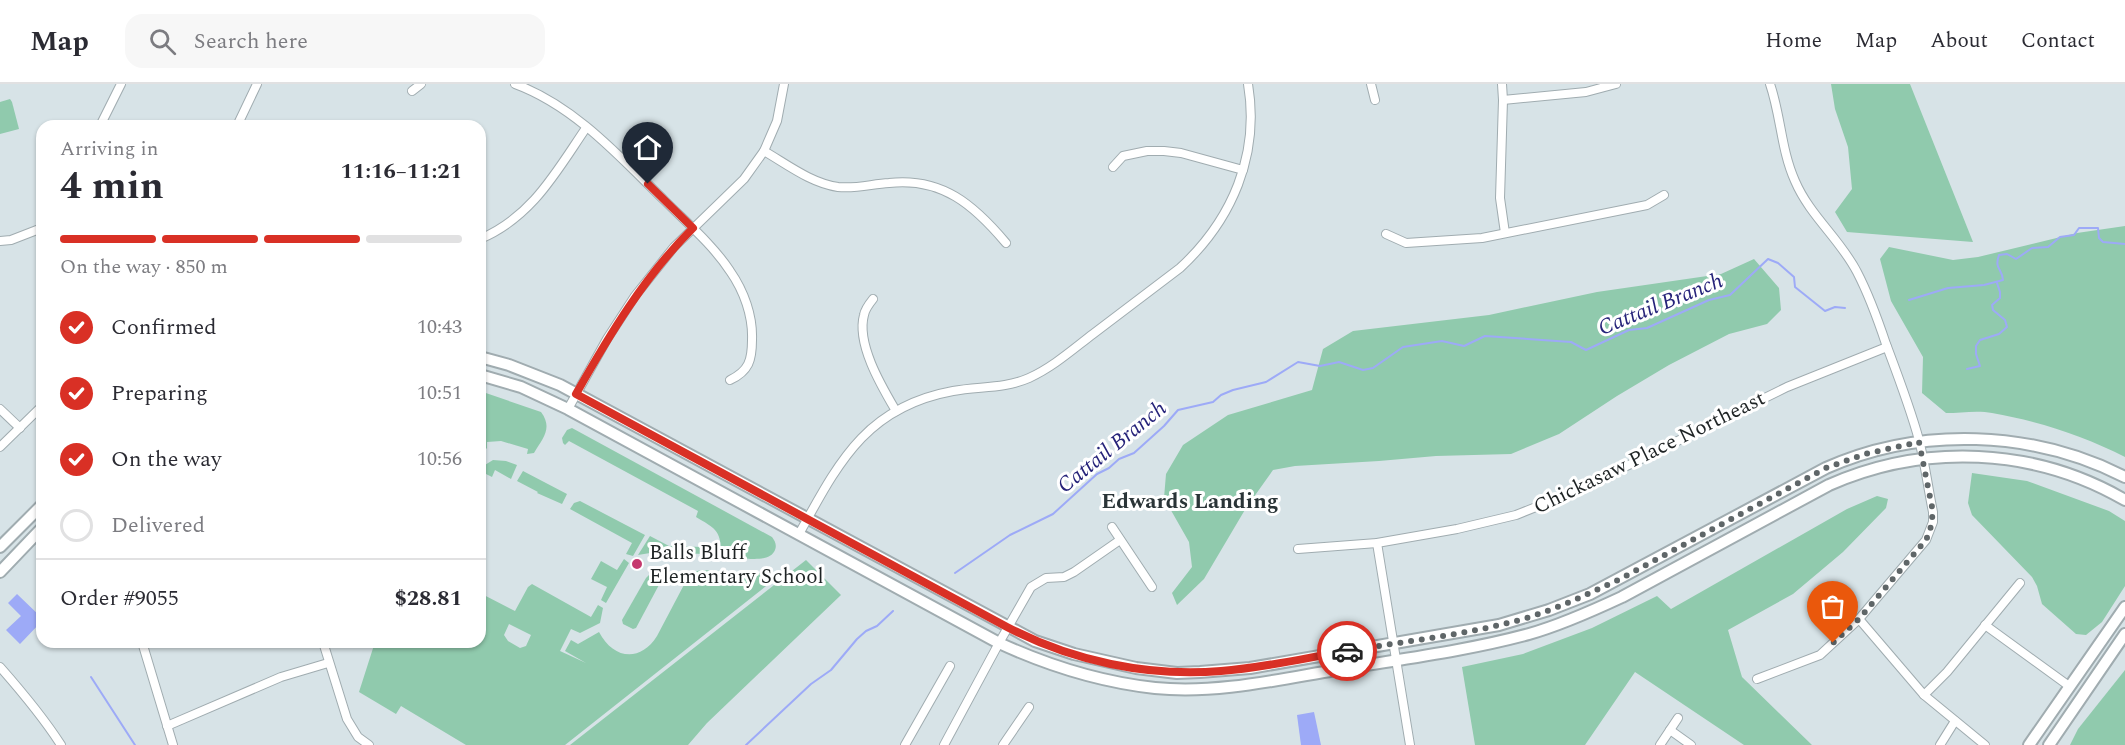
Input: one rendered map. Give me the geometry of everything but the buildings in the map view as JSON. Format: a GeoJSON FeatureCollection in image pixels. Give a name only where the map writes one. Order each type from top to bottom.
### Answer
{"type":"FeatureCollection","features":[{"type":"Feature","properties":{"kind":"main road"},"geometry":{"type":"LineString","coordinates":[[486,359],[537,375],[576,394],[1035,641],[1083,657],[1136,668],[1177,673],[1250,668],[1499,625],[1569,603],[1620,579],[1826,468],[1865,454],[1919,442],[1941,439],[1978,439],[2019,444],[2083,459],[2125,477]]}},
{"type":"Feature","properties":{"kind":"main road"},"geometry":{"type":"LineString","coordinates":[[486,377],[521,387],[568,408],[999,643],[1049,665],[1077,674],[1127,684],[1180,689],[1224,688],[1397,660],[1500,642],[1558,625],[1622,597],[1829,485],[1874,468],[1923,458],[1945,456],[1997,458],[2025,462],[2078,478],[2125,500]]}},
{"type":"Feature","properties":{"kind":"main road"},"geometry":{"type":"LineString","coordinates":[[0,548],[36,511]]}},
{"type":"Feature","properties":{"kind":"main road"},"geometry":{"type":"LineString","coordinates":[[0,572],[36,534]]}},
{"type":"Feature","properties":{"kind":"main road"},"geometry":{"type":"LineString","coordinates":[[2029,745],[2125,607]]}},
{"type":"Feature","properties":{"kind":"main road"},"geometry":{"type":"LineString","coordinates":[[2049,745],[2125,634]]}},
{"type":"Feature","properties":{"kind":"street"},"geometry":{"type":"LineString","coordinates":[[103,120],[121,84]]}},
{"type":"Feature","properties":{"kind":"street"},"geometry":{"type":"LineString","coordinates":[[240,120],[257,84]]}},
{"type":"Feature","properties":{"kind":"street"},"geometry":{"type":"LineString","coordinates":[[412,90],[421,84]]}},
{"type":"Feature","properties":{"kind":"street"},"geometry":{"type":"LineString","coordinates":[[515,84],[541,96],[586,128],[618,155],[693,228],[731,272],[743,294],[752,334],[750,362],[742,374],[730,380]]}},
{"type":"Feature","properties":{"kind":"street"},"geometry":{"type":"LineString","coordinates":[[568,408],[635,296],[674,247],[744,178],[764,151],[777,121],[784,84]]}},
{"type":"Feature","properties":{"kind":"street"},"geometry":{"type":"LineString","coordinates":[[799,534],[832,472],[845,454],[873,427],[896,411],[933,396],[953,391],[1010,384],[1041,372],[1196,254],[1221,221],[1243,170],[1250,133],[1251,112],[1248,84]]}},
{"type":"Feature","properties":{"kind":"street"},"geometry":{"type":"LineString","coordinates":[[1371,84],[1375,100]]}},
{"type":"Feature","properties":{"kind":"street"},"geometry":{"type":"LineString","coordinates":[[1502,84],[1500,198],[1505,233]]}},
{"type":"Feature","properties":{"kind":"street"},"geometry":{"type":"LineString","coordinates":[[1503,100],[1586,92],[1616,84]]}},
{"type":"Feature","properties":{"kind":"street"},"geometry":{"type":"LineString","coordinates":[[1757,679],[1820,656],[1859,619],[1926,540],[1933,512],[1923,458],[1908,402],[1869,298],[1856,270],[1815,216],[1795,182],[1783,144],[1770,84]]}},
{"type":"Feature","properties":{"kind":"street"},"geometry":{"type":"LineString","coordinates":[[486,236],[511,223],[536,199],[586,128]]}},
{"type":"Feature","properties":{"kind":"street"},"geometry":{"type":"LineString","coordinates":[[764,151],[810,179],[824,184],[852,188],[906,182],[936,187],[973,207],[1006,243]]}},
{"type":"Feature","properties":{"kind":"street"},"geometry":{"type":"LineString","coordinates":[[1113,167],[1123,156],[1147,151],[1164,151],[1181,153],[1243,170]]}},
{"type":"Feature","properties":{"kind":"street"},"geometry":{"type":"LineString","coordinates":[[1386,234],[1406,243],[1482,238],[1647,205],[1664,195]]}},
{"type":"Feature","properties":{"kind":"street"},"geometry":{"type":"LineString","coordinates":[[0,241],[11,240],[36,230]]}},
{"type":"Feature","properties":{"kind":"street"},"geometry":{"type":"LineString","coordinates":[[873,299],[862,324],[875,375],[896,411]]}},
{"type":"Feature","properties":{"kind":"street","name":"Chickasaw Place Northeast"},"geometry":{"type":"LineString","coordinates":[[1298,549],[1377,543],[1487,523],[1546,504],[1767,396],[1887,347]]}},
{"type":"Feature","properties":{"kind":"street"},"geometry":{"type":"LineString","coordinates":[[0,410],[20,428]]}},
{"type":"Feature","properties":{"kind":"street"},"geometry":{"type":"LineString","coordinates":[[0,447],[36,411]]}},
{"type":"Feature","properties":{"kind":"street"},"geometry":{"type":"LineString","coordinates":[[1112,527],[1152,587]]}},
{"type":"Feature","properties":{"kind":"street"},"geometry":{"type":"LineString","coordinates":[[944,745],[1026,594],[1038,582],[1046,578],[1064,577],[1074,572],[1120,540]]}},
{"type":"Feature","properties":{"kind":"street"},"geometry":{"type":"LineString","coordinates":[[1377,543],[1410,745]]}},
{"type":"Feature","properties":{"kind":"street"},"geometry":{"type":"LineString","coordinates":[[1924,695],[1947,672],[2020,582]]}},
{"type":"Feature","properties":{"kind":"street"},"geometry":{"type":"LineString","coordinates":[[1859,619],[1924,695],[1985,745]]}},
{"type":"Feature","properties":{"kind":"street"},"geometry":{"type":"LineString","coordinates":[[1985,625],[2069,686]]}},
{"type":"Feature","properties":{"kind":"street"},"geometry":{"type":"LineString","coordinates":[[144,648],[173,745]]}},
{"type":"Feature","properties":{"kind":"street"},"geometry":{"type":"LineString","coordinates":[[324,648],[347,719],[357,741],[369,745]]}},
{"type":"Feature","properties":{"kind":"street"},"geometry":{"type":"LineString","coordinates":[[167,726],[281,677],[328,663]]}},
{"type":"Feature","properties":{"kind":"street"},"geometry":{"type":"LineString","coordinates":[[905,745],[950,666]]}},
{"type":"Feature","properties":{"kind":"street"},"geometry":{"type":"LineString","coordinates":[[0,667],[28,698],[61,745]]}},
{"type":"Feature","properties":{"kind":"street"},"geometry":{"type":"LineString","coordinates":[[1003,745],[1029,707]]}},
{"type":"Feature","properties":{"kind":"street"},"geometry":{"type":"LineString","coordinates":[[1660,745],[1678,718]]}},
{"type":"Feature","properties":{"kind":"street"},"geometry":{"type":"LineString","coordinates":[[1940,745],[1955,722]]}},
{"type":"Feature","properties":{"kind":"street"},"geometry":{"type":"LineString","coordinates":[[1670,730],[1692,745]]}},
{"type":"Feature","properties":{"kind":"green space"},"geometry":{"type":"Polygon","coordinates":[[[1831,84],[1910,84],[1973,242],[1847,232],[1835,212],[1852,189],[1848,147],[1835,109],[1831,84]]]}},
{"type":"Feature","properties":{"kind":"green space"},"geometry":{"type":"Polygon","coordinates":[[[10,99],[19,129],[0,134],[0,102],[10,99]]]}},
{"type":"Feature","properties":{"kind":"green space"},"geometry":{"type":"Polygon","coordinates":[[[2125,226],[2125,457],[2077,436],[2026,420],[1987,412],[1946,413],[1922,393],[1923,357],[1891,301],[1880,259],[1889,247],[1953,260],[1978,257],[2077,233],[2125,226]]]}},
{"type":"Feature","properties":{"kind":"green space"},"geometry":{"type":"Polygon","coordinates":[[[1754,259],[1779,288],[1781,310],[1767,324],[1729,334],[1669,365],[1559,434],[1511,454],[1436,456],[1295,466],[1273,470],[1246,508],[1204,579],[1177,605],[1172,593],[1192,567],[1189,542],[1164,498],[1166,474],[1183,445],[1228,415],[1312,390],[1323,349],[1353,331],[1489,315],[1597,292],[1721,274],[1754,259]]]}},
{"type":"Feature","properties":{"kind":"green space"},"geometry":{"type":"Polygon","coordinates":[[[486,393],[541,412],[545,418],[545,433],[534,453],[527,454],[528,449],[501,441],[487,442],[487,448],[486,393]]]}},
{"type":"Feature","properties":{"kind":"green space"},"geometry":{"type":"Polygon","coordinates":[[[572,428],[772,537],[776,546],[772,555],[760,559],[725,556],[721,553],[718,534],[712,527],[696,517],[698,511],[569,441],[565,445],[562,438],[567,430],[572,428]]]}},
{"type":"Feature","properties":{"kind":"green space"},"geometry":{"type":"Polygon","coordinates":[[[493,460],[517,465],[511,479],[495,470],[492,477],[486,474],[486,464],[493,460]]]}},
{"type":"Feature","properties":{"kind":"green space"},"geometry":{"type":"Polygon","coordinates":[[[523,471],[567,494],[562,504],[517,481],[523,471]]]}},
{"type":"Feature","properties":{"kind":"green space"},"geometry":{"type":"Polygon","coordinates":[[[1972,473],[2027,481],[2109,511],[2125,521],[2125,586],[2102,622],[2086,635],[2076,634],[2042,604],[2032,577],[1972,515],[1968,503],[1972,473]]]}},
{"type":"Feature","properties":{"kind":"green space"},"geometry":{"type":"Polygon","coordinates":[[[1877,496],[1888,499],[1886,508],[1843,552],[1793,594],[1728,630],[1742,677],[1812,745],[1744,745],[1635,672],[1585,745],[1475,745],[1462,667],[1523,654],[1592,628],[1657,596],[1671,609],[1847,509],[1877,496]]]}},
{"type":"Feature","properties":{"kind":"green space"},"geometry":{"type":"Polygon","coordinates":[[[580,501],[645,535],[633,556],[626,554],[632,543],[570,509],[574,503],[580,501]]]}},
{"type":"Feature","properties":{"kind":"green space"},"geometry":{"type":"Polygon","coordinates":[[[650,536],[669,546],[704,547],[707,553],[656,552],[638,555],[650,536]]]}},
{"type":"Feature","properties":{"kind":"green space"},"geometry":{"type":"Polygon","coordinates":[[[624,559],[629,563],[606,603],[601,600],[607,587],[591,579],[601,561],[617,570],[624,559]]]}},
{"type":"Feature","properties":{"kind":"green space"},"geometry":{"type":"Polygon","coordinates":[[[806,560],[841,595],[707,723],[688,745],[570,745],[806,560]]]}},
{"type":"Feature","properties":{"kind":"green space"},"geometry":{"type":"Polygon","coordinates":[[[701,570],[777,574],[775,579],[565,745],[466,745],[401,706],[396,714],[359,692],[373,648],[486,648],[486,596],[515,611],[532,584],[591,617],[598,605],[603,608],[600,623],[580,633],[571,629],[560,651],[586,663],[565,651],[571,640],[578,644],[599,632],[612,648],[619,652],[635,654],[643,651],[657,636],[686,581],[684,579],[690,573],[701,570]],[[509,624],[504,635],[508,641],[520,648],[526,646],[531,635],[509,624]]]}},
{"type":"Feature","properties":{"kind":"green space"},"geometry":{"type":"Polygon","coordinates":[[[649,575],[660,583],[636,628],[633,629],[623,624],[622,620],[649,575]]]}},
{"type":"Feature","properties":{"kind":"green space"},"geometry":{"type":"Polygon","coordinates":[[[2125,670],[2125,745],[2070,745],[2078,729],[2125,670]]]}},
{"type":"Feature","properties":{"kind":"water"},"geometry":{"type":"Polygon","coordinates":[[[17,594],[36,612],[36,627],[20,644],[6,630],[21,616],[8,603],[17,594]]]}},
{"type":"Feature","properties":{"kind":"water"},"geometry":{"type":"Polygon","coordinates":[[[1314,712],[1321,745],[1301,745],[1297,715],[1314,712]]]}},
{"type":"Feature","properties":{"kind":"waterway","name":"Cattail Branch"},"geometry":{"type":"LineString","coordinates":[[1909,300],[1948,288],[1984,285],[2003,280],[1998,266],[1999,255],[2007,254],[2016,259],[2032,248],[2048,247],[2060,237],[2074,235],[2079,228],[2098,228],[2099,238],[2103,242],[2125,244]]}},
{"type":"Feature","properties":{"kind":"waterway","name":"Cattail Branch"},"geometry":{"type":"LineString","coordinates":[[955,573],[1010,535],[1053,514],[1097,474],[1109,468],[1119,459],[1134,453],[1178,410],[1213,402],[1221,395],[1233,390],[1266,382],[1298,362],[1320,366],[1339,362],[1363,370],[1373,368],[1403,347],[1442,341],[1464,346],[1485,336],[1571,342],[1586,350],[1629,330],[1647,328],[1709,300],[1730,295],[1768,259],[1778,263],[1794,277],[1795,287],[1825,311],[1835,307],[1845,308]]}},
{"type":"Feature","properties":{"kind":"waterway"},"geometry":{"type":"LineString","coordinates":[[1967,369],[1980,366],[1976,354],[1976,346],[1980,340],[1999,334],[2007,327],[2005,320],[1993,310],[1992,305],[2000,298],[1997,283]]}},
{"type":"Feature","properties":{"kind":"waterway","name":"Cattail Branch"},"geometry":{"type":"LineString","coordinates":[[746,745],[811,684],[831,670],[857,639],[866,631],[877,626],[893,611]]}},
{"type":"Feature","properties":{"kind":"waterway"},"geometry":{"type":"LineString","coordinates":[[91,677],[135,745]]}},
{"type":"Feature","properties":{"kind":"way so far"},"geometry":{"type":"LineString","coordinates":[[1347,651],[1499,625],[1569,603],[1620,579],[1826,468],[1886,448],[1919,442],[1933,512],[1930,531],[1926,540],[1859,619],[1833,643]]}},
{"type":"Feature","properties":{"kind":"place","name":"Balls Bluff Elementary School"},"geometry":{"type":"Point","coordinates":[637,564]}},
{"type":"Feature","properties":{"kind":"district","name":"Edwards Landing"},"geometry":{"type":"Point","coordinates":[1190,500]}},
{"type":"Feature","properties":{"kind":"route"},"geometry":{"type":"LineString","coordinates":[[648,184],[693,228],[674,247],[635,296],[607,339],[576,394],[1007,627],[1051,647],[1108,663],[1177,673],[1250,668],[1347,651]]}}]}
